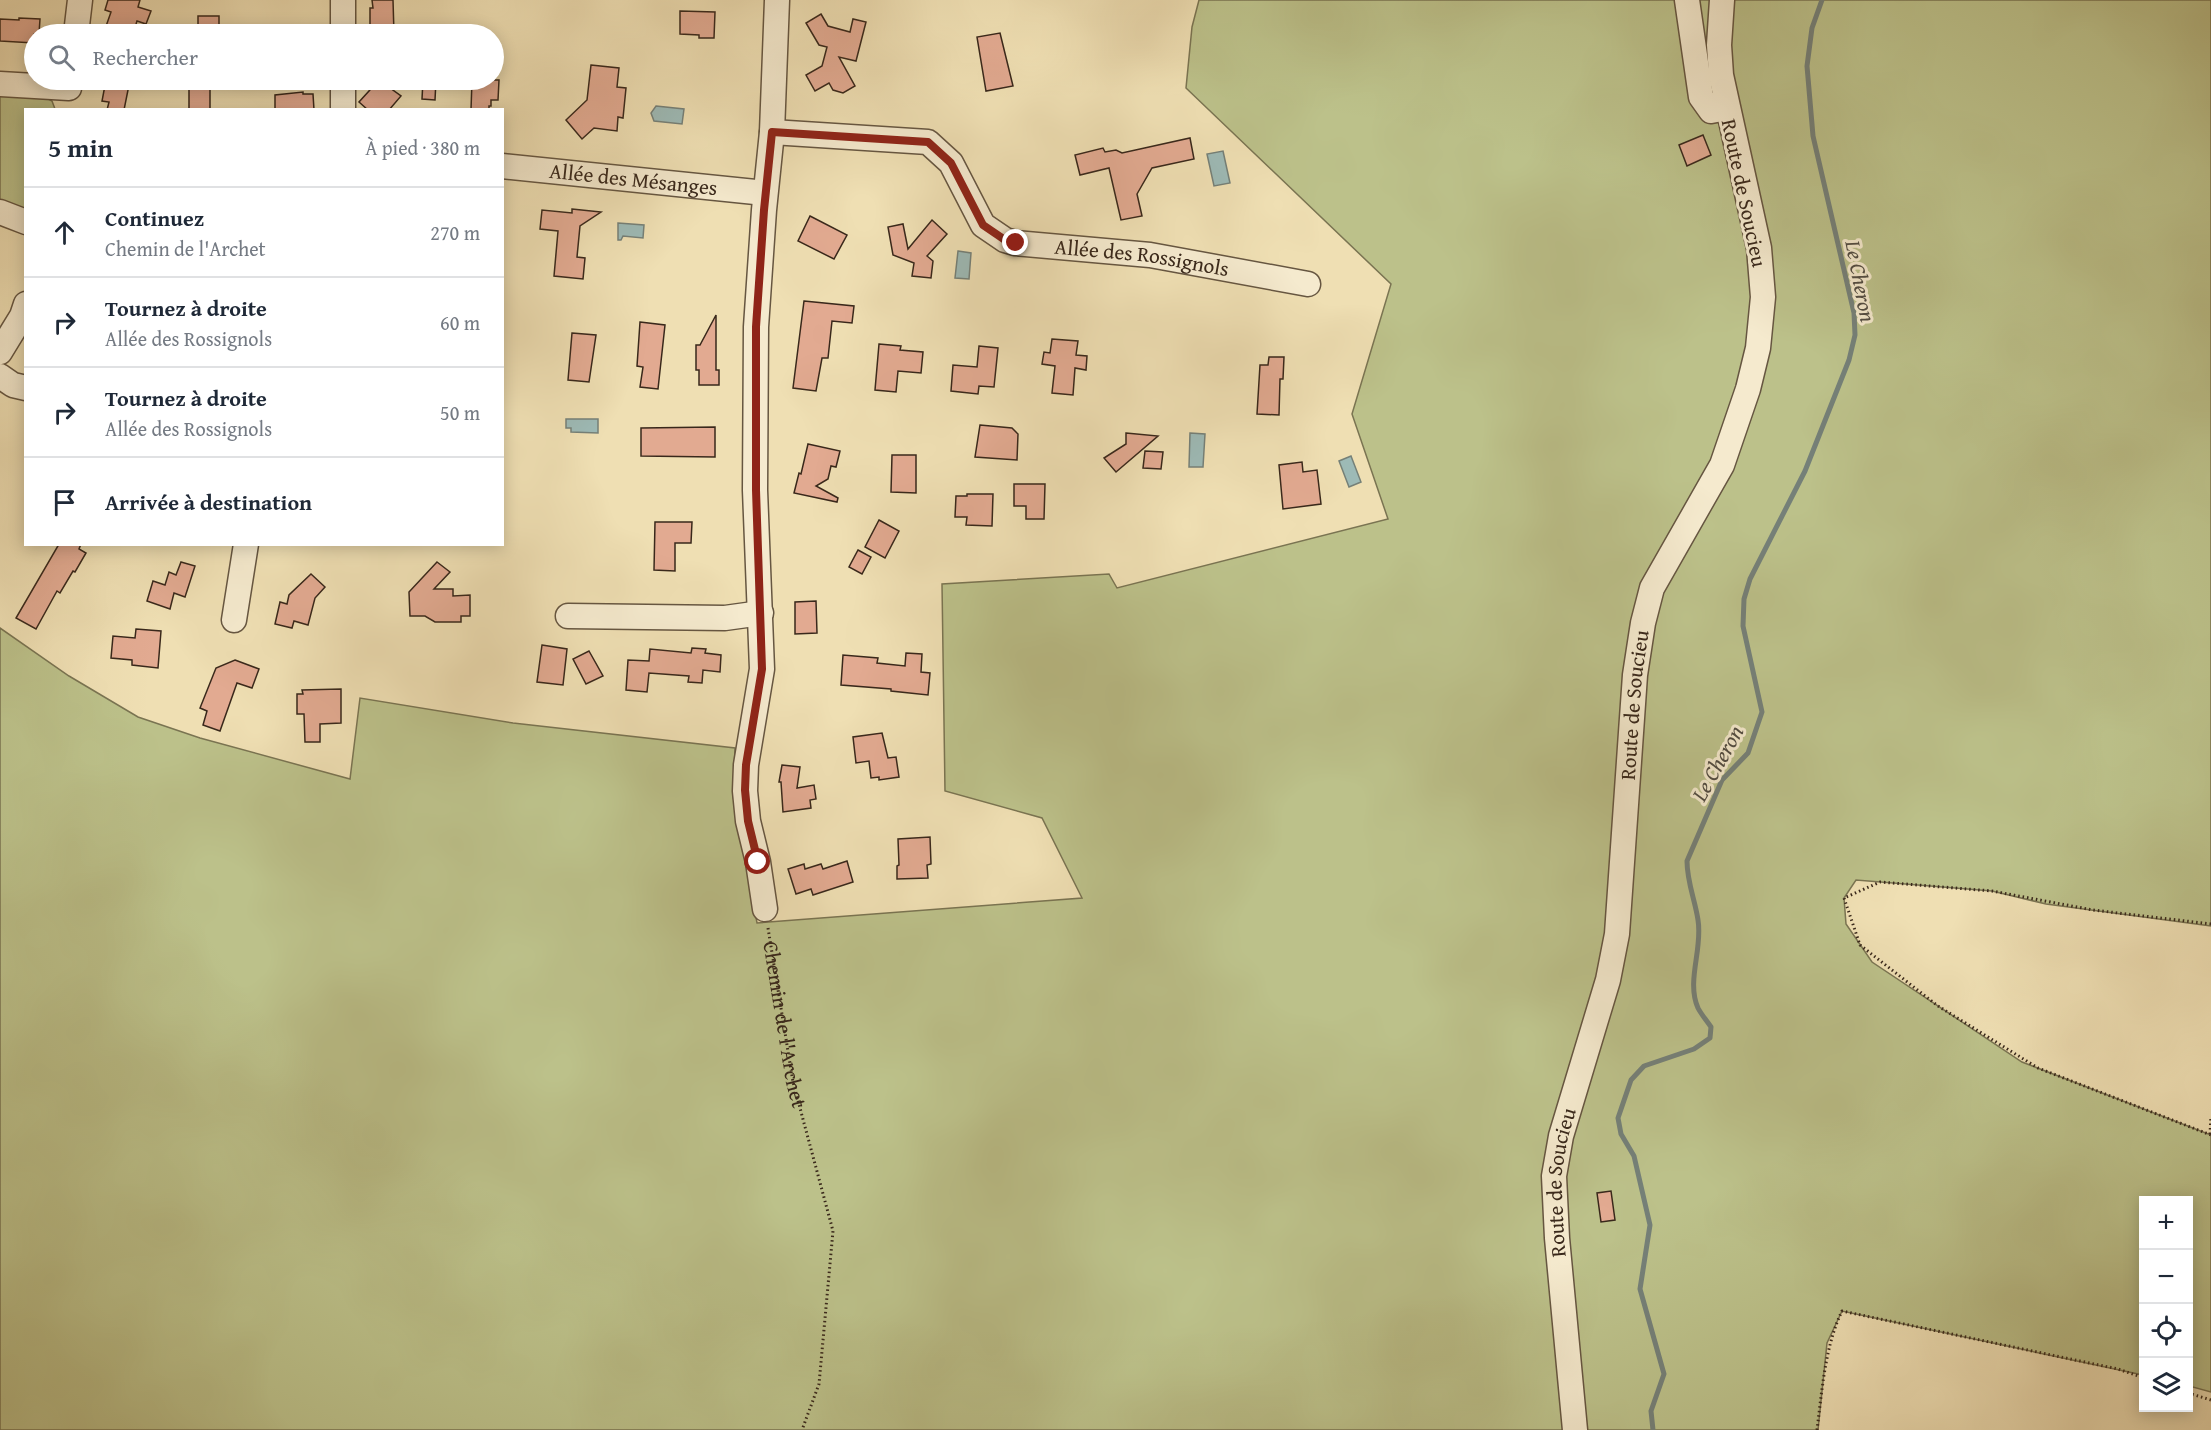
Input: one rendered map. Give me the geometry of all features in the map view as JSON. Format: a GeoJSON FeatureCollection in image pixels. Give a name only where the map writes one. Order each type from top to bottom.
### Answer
{"type":"FeatureCollection","features":[{"type":"Feature","properties":{"kind":"street"},"geometry":{"type":"LineString","coordinates":[[77,24],[80,0]]}},
{"type":"Feature","properties":{"kind":"street"},"geometry":{"type":"LineString","coordinates":[[343,0],[343,24]]}},
{"type":"Feature","properties":{"kind":"street"},"geometry":{"type":"LineString","coordinates":[[765,909],[758,862],[748,821],[745,790],[746,765],[762,669],[756,490],[756,327],[765,193],[772,132],[777,0]]}},
{"type":"Feature","properties":{"kind":"street"},"geometry":{"type":"LineString","coordinates":[[1687,0],[1701,97],[1711,111],[1727,108]]}},
{"type":"Feature","properties":{"kind":"street","name":"Route de Soucieu"},"geometry":{"type":"LineString","coordinates":[[1575,1430],[1557,1238],[1554,1176],[1561,1136],[1608,980],[1617,934],[1635,675],[1642,623],[1652,588],[1722,465],[1748,389],[1758,348],[1762,297],[1759,248],[1721,75],[1719,45],[1722,0]]}},
{"type":"Feature","properties":{"kind":"street"},"geometry":{"type":"LineString","coordinates":[[0,84],[24,87]]}},
{"type":"Feature","properties":{"kind":"street"},"geometry":{"type":"LineString","coordinates":[[51,90],[68,92]]}},
{"type":"Feature","properties":{"kind":"street"},"geometry":{"type":"LineString","coordinates":[[343,90],[343,108]]}},
{"type":"Feature","properties":{"kind":"street","name":"Allée des Rossignols"},"geometry":{"type":"LineString","coordinates":[[772,132],[928,142],[951,163],[983,225],[1005,240],[1016,243],[1150,255],[1308,284]]}},
{"type":"Feature","properties":{"kind":"street","name":"Allée des Mésanges"},"geometry":{"type":"LineString","coordinates":[[504,166],[765,193]]}},
{"type":"Feature","properties":{"kind":"street"},"geometry":{"type":"LineString","coordinates":[[0,212],[24,221]]}},
{"type":"Feature","properties":{"kind":"street"},"geometry":{"type":"LineString","coordinates":[[0,351],[24,310]]}},
{"type":"Feature","properties":{"kind":"street"},"geometry":{"type":"LineString","coordinates":[[0,376],[13,385],[24,387]]}},
{"type":"Feature","properties":{"kind":"street"},"geometry":{"type":"LineString","coordinates":[[234,620],[246,546]]}},
{"type":"Feature","properties":{"kind":"street"},"geometry":{"type":"LineString","coordinates":[[568,616],[725,618],[761,613]]}},
{"type":"Feature","properties":{"kind":"path"},"geometry":{"type":"LineString","coordinates":[[2211,924],[2093,910],[1992,891],[1880,882],[1844,898],[1860,945],[1938,1006],[2038,1068],[2211,1135],[2211,1116]]}},
{"type":"Feature","properties":{"kind":"path","name":"Chemin de l'Archet"},"geometry":{"type":"LineString","coordinates":[[765,909],[793,1082],[833,1231],[819,1384],[802,1430]]}},
{"type":"Feature","properties":{"kind":"path"},"geometry":{"type":"LineString","coordinates":[[1817,1430],[1835,1326],[1842,1311],[2118,1369],[2139,1376]]}},
{"type":"Feature","properties":{"kind":"path"},"geometry":{"type":"LineString","coordinates":[[2193,1395],[2211,1400]]}},
{"type":"Feature","properties":{"kind":"green space"},"geometry":{"type":"Polygon","coordinates":[[[1199,0],[2211,0],[2211,926],[2046,904],[1992,891],[1856,880],[1844,898],[1846,924],[1872,962],[2022,1062],[2211,1135],[2211,1392],[2193,1387],[2193,1196],[2139,1196],[2139,1374],[1842,1311],[1827,1343],[1818,1430],[0,1430],[0,628],[69,676],[138,717],[200,738],[350,779],[360,698],[513,723],[735,748],[733,796],[757,923],[1082,898],[1042,818],[945,791],[942,584],[1109,574],[1117,588],[1388,519],[1352,414],[1391,284],[1186,88],[1192,27],[1199,0]]]}},
{"type":"Feature","properties":{"kind":"green space"},"geometry":{"type":"Polygon","coordinates":[[[0,93],[40,94],[52,101],[55,108],[24,108],[24,212],[0,203],[0,93]]]}},
{"type":"Feature","properties":{"kind":"water"},"geometry":{"type":"Polygon","coordinates":[[[656,106],[684,109],[682,124],[654,121],[651,113],[656,106]]]}},
{"type":"Feature","properties":{"kind":"water"},"geometry":{"type":"Polygon","coordinates":[[[1223,151],[1230,183],[1214,186],[1207,154],[1223,151]]]}},
{"type":"Feature","properties":{"kind":"water"},"geometry":{"type":"Polygon","coordinates":[[[618,223],[644,225],[643,238],[623,236],[621,240],[618,240],[618,223]]]}},
{"type":"Feature","properties":{"kind":"water"},"geometry":{"type":"Polygon","coordinates":[[[958,251],[971,253],[969,279],[955,278],[958,251]]]}},
{"type":"Feature","properties":{"kind":"water"},"geometry":{"type":"Polygon","coordinates":[[[566,419],[598,419],[598,433],[571,432],[571,428],[566,428],[566,419]]]}},
{"type":"Feature","properties":{"kind":"water"},"geometry":{"type":"Polygon","coordinates":[[[1190,433],[1205,434],[1203,467],[1189,467],[1190,433]]]}},
{"type":"Feature","properties":{"kind":"water"},"geometry":{"type":"Polygon","coordinates":[[[1351,456],[1361,482],[1349,487],[1339,461],[1351,456]]]}},
{"type":"Feature","properties":{"kind":"building"},"geometry":{"type":"Polygon","coordinates":[[[108,0],[140,0],[138,7],[151,11],[146,24],[137,21],[136,24],[107,24],[111,12],[105,10],[108,0]]]}},
{"type":"Feature","properties":{"kind":"building"},"geometry":{"type":"Polygon","coordinates":[[[372,0],[393,0],[394,24],[370,24],[370,8],[373,8],[372,0]]]}},
{"type":"Feature","properties":{"kind":"building"},"geometry":{"type":"Polygon","coordinates":[[[680,11],[715,12],[714,38],[680,34],[680,11]]]}},
{"type":"Feature","properties":{"kind":"building"},"geometry":{"type":"Polygon","coordinates":[[[821,14],[828,26],[850,32],[853,19],[866,22],[856,61],[839,57],[855,86],[843,93],[833,90],[829,83],[815,91],[806,75],[822,66],[827,47],[819,45],[806,23],[821,14]]]}},
{"type":"Feature","properties":{"kind":"building"},"geometry":{"type":"Polygon","coordinates":[[[198,16],[219,16],[219,24],[198,24],[198,16]]]}},
{"type":"Feature","properties":{"kind":"building"},"geometry":{"type":"Polygon","coordinates":[[[19,18],[40,19],[40,24],[24,24],[24,42],[0,41],[0,19],[19,20],[19,18]]]}},
{"type":"Feature","properties":{"kind":"building"},"geometry":{"type":"Polygon","coordinates":[[[1000,33],[1013,86],[986,91],[977,37],[1000,33]]]}},
{"type":"Feature","properties":{"kind":"building"},"geometry":{"type":"Polygon","coordinates":[[[591,65],[619,68],[617,87],[626,88],[623,118],[618,117],[617,131],[594,128],[582,139],[566,120],[587,100],[591,65]]]}},
{"type":"Feature","properties":{"kind":"building"},"geometry":{"type":"Polygon","coordinates":[[[104,90],[128,90],[124,108],[108,108],[109,102],[102,101],[104,90]]]}},
{"type":"Feature","properties":{"kind":"building"},"geometry":{"type":"Polygon","coordinates":[[[189,90],[210,90],[210,108],[189,108],[189,90]]]}},
{"type":"Feature","properties":{"kind":"building"},"geometry":{"type":"Polygon","coordinates":[[[370,90],[393,90],[401,96],[391,108],[366,108],[359,102],[370,90]]]}},
{"type":"Feature","properties":{"kind":"building"},"geometry":{"type":"Polygon","coordinates":[[[422,90],[436,90],[435,100],[422,99],[422,90]]]}},
{"type":"Feature","properties":{"kind":"building"},"geometry":{"type":"Polygon","coordinates":[[[472,90],[498,90],[498,100],[491,100],[489,108],[471,108],[472,90]]]}},
{"type":"Feature","properties":{"kind":"building"},"geometry":{"type":"Polygon","coordinates":[[[303,92],[303,94],[313,94],[314,108],[275,108],[275,95],[303,92]]]}},
{"type":"Feature","properties":{"kind":"building"},"geometry":{"type":"Polygon","coordinates":[[[1703,135],[1711,155],[1687,166],[1679,145],[1703,135]]]}},
{"type":"Feature","properties":{"kind":"building"},"geometry":{"type":"Polygon","coordinates":[[[1190,138],[1194,159],[1152,168],[1137,194],[1142,216],[1121,220],[1109,168],[1080,175],[1075,155],[1103,148],[1105,152],[1116,150],[1122,153],[1190,138]]]}},
{"type":"Feature","properties":{"kind":"building"},"geometry":{"type":"Polygon","coordinates":[[[572,209],[601,212],[580,226],[577,257],[585,258],[583,279],[554,276],[558,231],[540,229],[542,210],[572,213],[572,209]]]}},
{"type":"Feature","properties":{"kind":"building"},"geometry":{"type":"Polygon","coordinates":[[[810,216],[847,235],[834,259],[798,241],[810,216]]]}},
{"type":"Feature","properties":{"kind":"building"},"geometry":{"type":"Polygon","coordinates":[[[932,220],[947,234],[927,256],[933,261],[931,278],[912,276],[914,263],[893,255],[888,227],[903,224],[908,249],[932,220]]]}},
{"type":"Feature","properties":{"kind":"building"},"geometry":{"type":"Polygon","coordinates":[[[804,301],[854,306],[852,323],[832,321],[828,358],[822,358],[816,391],[793,388],[804,301]]]}},
{"type":"Feature","properties":{"kind":"building"},"geometry":{"type":"Polygon","coordinates":[[[716,315],[716,370],[719,370],[719,385],[699,385],[699,370],[696,370],[696,345],[700,345],[716,315]]]}},
{"type":"Feature","properties":{"kind":"building"},"geometry":{"type":"Polygon","coordinates":[[[640,322],[665,325],[658,389],[640,387],[643,367],[637,366],[640,322]]]}},
{"type":"Feature","properties":{"kind":"building"},"geometry":{"type":"Polygon","coordinates":[[[572,333],[596,335],[589,382],[568,380],[572,333]]]}},
{"type":"Feature","properties":{"kind":"building"},"geometry":{"type":"Polygon","coordinates":[[[1052,339],[1078,341],[1076,355],[1087,356],[1086,370],[1075,368],[1073,395],[1052,393],[1055,366],[1042,364],[1044,352],[1050,353],[1052,339]]]}},
{"type":"Feature","properties":{"kind":"building"},"geometry":{"type":"Polygon","coordinates":[[[879,344],[901,346],[900,350],[923,352],[921,373],[898,371],[896,392],[875,390],[879,344]]]}},
{"type":"Feature","properties":{"kind":"building"},"geometry":{"type":"Polygon","coordinates":[[[979,346],[998,348],[994,387],[979,386],[978,394],[951,391],[953,365],[977,367],[979,346]]]}},
{"type":"Feature","properties":{"kind":"building"},"geometry":{"type":"Polygon","coordinates":[[[1269,357],[1284,357],[1283,379],[1280,379],[1279,415],[1257,414],[1260,365],[1268,365],[1269,357]]]}},
{"type":"Feature","properties":{"kind":"building"},"geometry":{"type":"Polygon","coordinates":[[[980,425],[1012,428],[1018,434],[1017,460],[975,457],[980,425]]]}},
{"type":"Feature","properties":{"kind":"building"},"geometry":{"type":"Polygon","coordinates":[[[715,427],[715,457],[641,456],[641,428],[715,427]]]}},
{"type":"Feature","properties":{"kind":"building"},"geometry":{"type":"Polygon","coordinates":[[[1126,433],[1158,436],[1116,472],[1104,458],[1126,444],[1126,433]]]}},
{"type":"Feature","properties":{"kind":"building"},"geometry":{"type":"Polygon","coordinates":[[[808,444],[840,451],[836,467],[831,466],[828,479],[816,486],[838,498],[837,502],[794,493],[808,444]]]}},
{"type":"Feature","properties":{"kind":"building"},"geometry":{"type":"Polygon","coordinates":[[[1145,451],[1163,452],[1161,469],[1143,468],[1145,451]]]}},
{"type":"Feature","properties":{"kind":"building"},"geometry":{"type":"Polygon","coordinates":[[[892,455],[916,455],[916,493],[891,492],[892,455]]]}},
{"type":"Feature","properties":{"kind":"building"},"geometry":{"type":"Polygon","coordinates":[[[1302,462],[1303,472],[1317,470],[1321,504],[1283,509],[1279,465],[1302,462]]]}},
{"type":"Feature","properties":{"kind":"building"},"geometry":{"type":"Polygon","coordinates":[[[1014,484],[1045,484],[1044,519],[1026,519],[1026,506],[1014,506],[1014,484]]]}},
{"type":"Feature","properties":{"kind":"building"},"geometry":{"type":"Polygon","coordinates":[[[967,494],[993,494],[992,526],[966,525],[967,517],[955,517],[956,496],[967,496],[967,494]]]}},
{"type":"Feature","properties":{"kind":"building"},"geometry":{"type":"Polygon","coordinates":[[[879,520],[899,531],[885,558],[865,547],[879,520]]]}},
{"type":"Feature","properties":{"kind":"building"},"geometry":{"type":"Polygon","coordinates":[[[655,522],[692,522],[691,543],[675,543],[675,571],[654,570],[655,522]]]}},
{"type":"Feature","properties":{"kind":"building"},"geometry":{"type":"Polygon","coordinates":[[[58,546],[80,546],[79,549],[86,553],[60,593],[57,591],[36,629],[16,618],[58,546]]]}},
{"type":"Feature","properties":{"kind":"building"},"geometry":{"type":"Polygon","coordinates":[[[858,550],[871,557],[862,574],[849,567],[858,550]]]}},
{"type":"Feature","properties":{"kind":"building"},"geometry":{"type":"Polygon","coordinates":[[[181,562],[195,566],[185,597],[174,593],[170,609],[147,601],[153,581],[165,585],[169,572],[176,575],[181,562]]]}},
{"type":"Feature","properties":{"kind":"building"},"geometry":{"type":"Polygon","coordinates":[[[437,562],[450,572],[434,589],[453,589],[453,596],[470,595],[470,616],[461,616],[461,622],[435,622],[425,616],[410,616],[409,592],[437,562]]]}},
{"type":"Feature","properties":{"kind":"building"},"geometry":{"type":"Polygon","coordinates":[[[311,574],[325,587],[315,598],[308,625],[294,621],[292,628],[275,624],[280,602],[287,604],[289,595],[311,574]]]}},
{"type":"Feature","properties":{"kind":"building"},"geometry":{"type":"Polygon","coordinates":[[[816,601],[817,633],[795,634],[795,602],[816,601]]]}},
{"type":"Feature","properties":{"kind":"building"},"geometry":{"type":"Polygon","coordinates":[[[136,629],[161,631],[158,668],[132,665],[132,660],[111,658],[113,636],[135,638],[136,629]]]}},
{"type":"Feature","properties":{"kind":"building"},"geometry":{"type":"Polygon","coordinates":[[[542,645],[567,649],[563,685],[537,682],[542,645]]]}},
{"type":"Feature","properties":{"kind":"building"},"geometry":{"type":"Polygon","coordinates":[[[692,648],[706,649],[705,653],[721,655],[720,672],[703,670],[702,683],[688,682],[689,676],[649,673],[647,692],[626,690],[628,660],[649,661],[650,649],[691,653],[692,648]]]}},
{"type":"Feature","properties":{"kind":"building"},"geometry":{"type":"Polygon","coordinates":[[[589,651],[603,676],[586,684],[573,659],[589,651]]]}},
{"type":"Feature","properties":{"kind":"building"},"geometry":{"type":"Polygon","coordinates":[[[906,653],[922,654],[921,672],[930,673],[928,695],[841,685],[843,655],[878,658],[877,663],[905,666],[906,653]]]}},
{"type":"Feature","properties":{"kind":"building"},"geometry":{"type":"Polygon","coordinates":[[[235,660],[259,669],[252,688],[237,683],[220,731],[203,725],[207,711],[200,708],[216,668],[235,660]]]}},
{"type":"Feature","properties":{"kind":"building"},"geometry":{"type":"Polygon","coordinates":[[[341,689],[341,723],[320,724],[320,742],[305,742],[304,714],[297,714],[297,694],[303,694],[302,690],[341,689]]]}},
{"type":"Feature","properties":{"kind":"building"},"geometry":{"type":"Polygon","coordinates":[[[882,733],[888,758],[896,757],[899,777],[879,780],[879,777],[871,778],[869,761],[856,763],[853,737],[882,733]]]}},
{"type":"Feature","properties":{"kind":"building"},"geometry":{"type":"Polygon","coordinates":[[[782,765],[800,767],[797,788],[814,785],[816,799],[810,800],[811,808],[783,812],[781,782],[779,782],[782,765]]]}},
{"type":"Feature","properties":{"kind":"building"},"geometry":{"type":"Polygon","coordinates":[[[930,837],[931,864],[927,865],[928,878],[897,879],[898,839],[930,837]]]}},
{"type":"Feature","properties":{"kind":"building"},"geometry":{"type":"Polygon","coordinates":[[[847,861],[853,882],[813,895],[811,889],[796,894],[788,869],[804,864],[805,869],[821,864],[823,869],[847,861]]]}},
{"type":"Feature","properties":{"kind":"building"},"geometry":{"type":"Polygon","coordinates":[[[1611,1191],[1615,1220],[1601,1222],[1597,1193],[1611,1191]]]}},
{"type":"Feature","properties":{"kind":"waterway","name":"Le Cheron"},"geometry":{"type":"LineString","coordinates":[[1653,1430],[1651,1411],[1664,1374],[1640,1289],[1650,1225],[1634,1156],[1621,1134],[1618,1118],[1631,1080],[1644,1066],[1694,1049],[1710,1038],[1711,1027],[1699,1010],[1695,998],[1694,976],[1699,931],[1687,861],[1722,780],[1748,753],[1762,712],[1743,626],[1744,599],[1750,579],[1805,471],[1849,360],[1855,335],[1854,313],[1813,136],[1807,66],[1812,28],[1822,0]]}},
{"type":"Feature","properties":{"kind":"route"},"geometry":{"type":"LineString","coordinates":[[758,862],[748,821],[745,790],[746,765],[762,669],[756,490],[756,327],[772,132],[928,142],[951,163],[983,225],[1005,240],[1016,243]]}}]}
